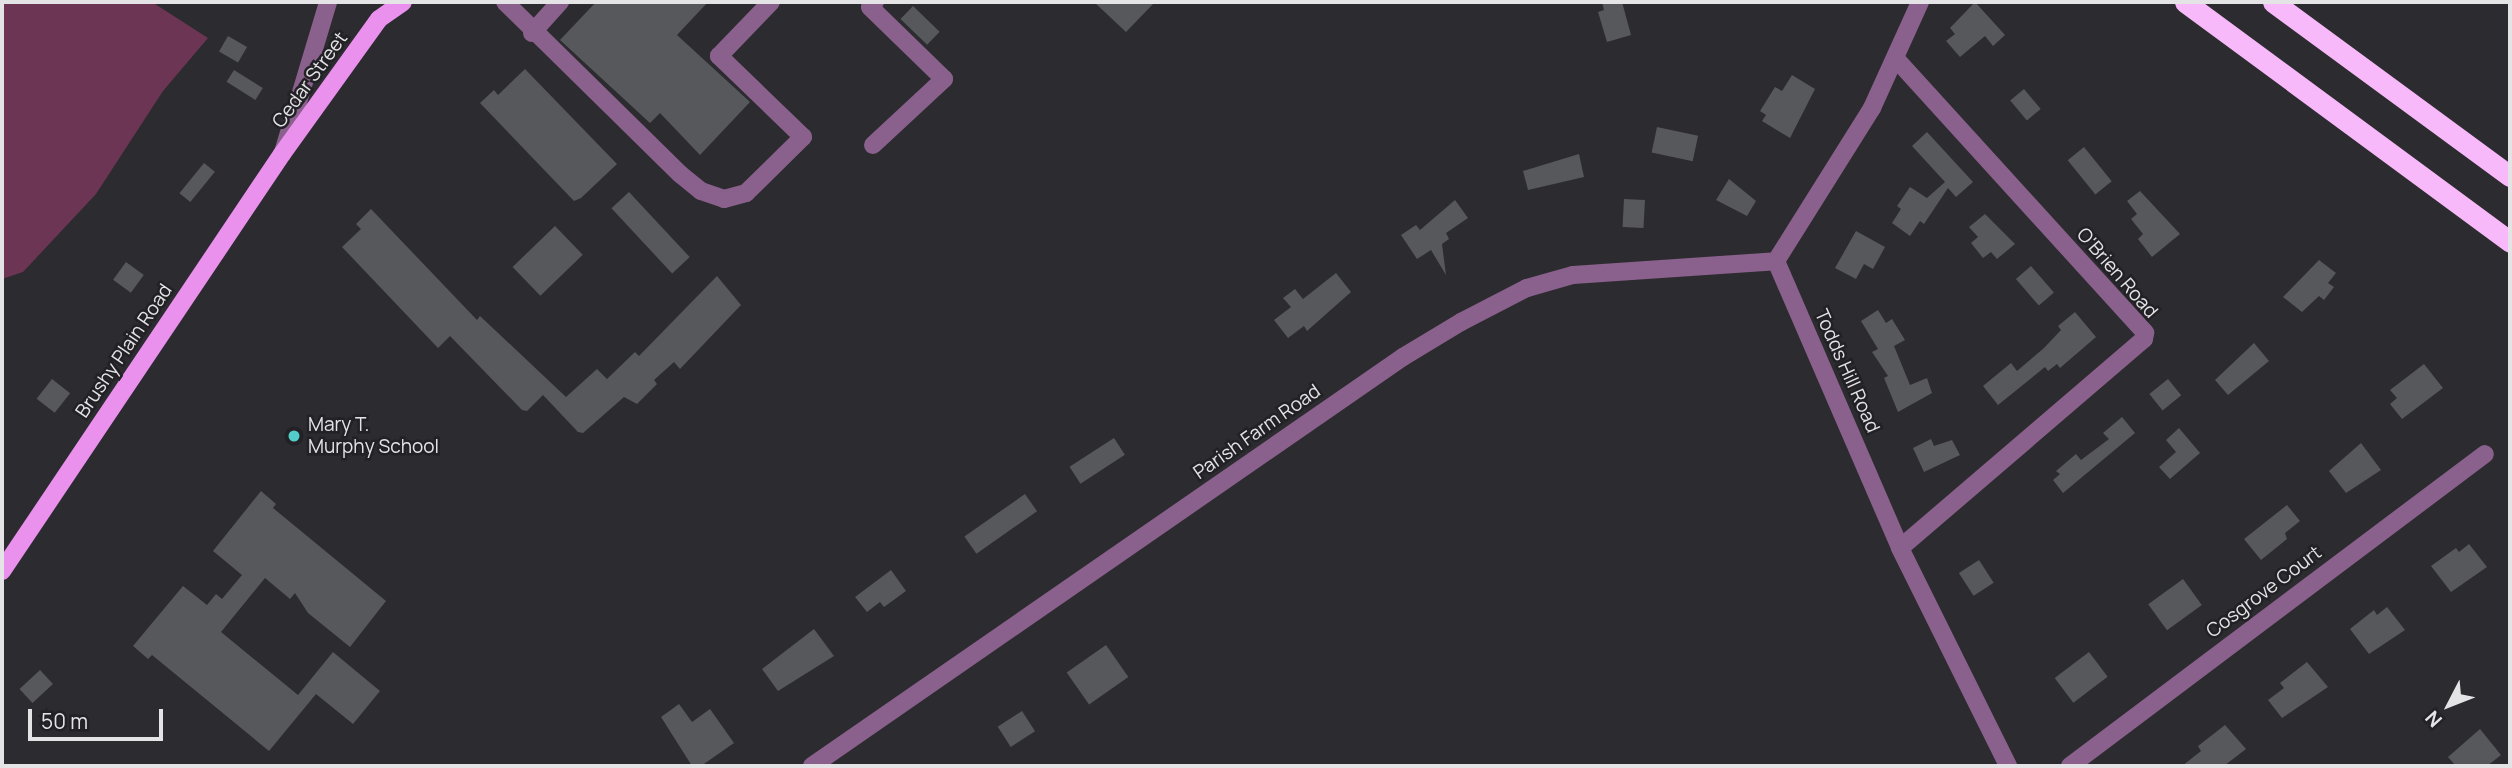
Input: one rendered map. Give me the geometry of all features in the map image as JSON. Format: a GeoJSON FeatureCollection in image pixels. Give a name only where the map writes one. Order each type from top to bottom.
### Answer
{"type":"FeatureCollection","features":[{"type":"Feature","properties":{"kind":"highway"},"geometry":{"type":"LineString","coordinates":[[2185,2],[2510,242]]}},
{"type":"Feature","properties":{"kind":"highway"},"geometry":{"type":"LineString","coordinates":[[2275,2],[2510,176]]}},
{"type":"Feature","properties":{"kind":"main road","name":"Cedar Street"},"geometry":{"type":"LineString","coordinates":[[282,154],[379,19],[402,2]]}},
{"type":"Feature","properties":{"kind":"main road","name":"Brushy Plain Road"},"geometry":{"type":"LineString","coordinates":[[2,571],[282,154]]}},
{"type":"Feature","properties":{"kind":"street"},"geometry":{"type":"LineString","coordinates":[[282,154],[328,2]]}},
{"type":"Feature","properties":{"kind":"street"},"geometry":{"type":"LineString","coordinates":[[505,2],[532,33],[680,174],[701,191],[724,199],[746,193],[803,136],[719,56],[771,2]]}},
{"type":"Feature","properties":{"kind":"street"},"geometry":{"type":"LineString","coordinates":[[532,33],[561,2]]}},
{"type":"Feature","properties":{"kind":"street"},"geometry":{"type":"LineString","coordinates":[[873,145],[944,79],[870,7],[875,2]]}},
{"type":"Feature","properties":{"kind":"street"},"geometry":{"type":"LineString","coordinates":[[1776,261],[1855,138],[1897,60],[1920,2]]}},
{"type":"Feature","properties":{"kind":"street","name":"O'Brien Road"},"geometry":{"type":"LineString","coordinates":[[1897,60],[2145,333],[2144,340],[1900,548]]}},
{"type":"Feature","properties":{"kind":"street","name":"Todds Hill Road"},"geometry":{"type":"LineString","coordinates":[[1776,261],[1900,548],[2008,766]]}},
{"type":"Feature","properties":{"kind":"street","name":"Parish Farm Road"},"geometry":{"type":"LineString","coordinates":[[812,766],[1381,372],[1461,322],[1528,288],[1573,275],[1776,261]]}},
{"type":"Feature","properties":{"kind":"street","name":"Cosgrove Court"},"geometry":{"type":"LineString","coordinates":[[2070,766],[2485,454]]}},
{"type":"Feature","properties":{"kind":"shaded area"},"geometry":{"type":"Polygon","coordinates":[[[2,2],[152,2],[208,38],[163,91],[96,194],[23,272],[2,279],[2,2]]]}},
{"type":"Feature","properties":{"kind":"building"},"geometry":{"type":"Polygon","coordinates":[[[596,2],[708,2],[677,35],[750,102],[700,155],[660,113],[650,123],[560,40],[596,2]]]}},
{"type":"Feature","properties":{"kind":"building"},"geometry":{"type":"Polygon","coordinates":[[[1094,2],[1155,2],[1126,32],[1094,2]]]}},
{"type":"Feature","properties":{"kind":"building"},"geometry":{"type":"Polygon","coordinates":[[[1602,2],[1622,2],[1631,35],[1607,42],[1598,12],[1604,10],[1602,2]]]}},
{"type":"Feature","properties":{"kind":"building"},"geometry":{"type":"Polygon","coordinates":[[[1975,2],[2005,35],[1993,46],[1985,36],[1960,57],[1946,41],[1955,34],[1950,28],[1975,2]]]}},
{"type":"Feature","properties":{"kind":"building"},"geometry":{"type":"Polygon","coordinates":[[[913,6],[940,32],[927,45],[900,19],[913,6]]]}},
{"type":"Feature","properties":{"kind":"building"},"geometry":{"type":"Polygon","coordinates":[[[228,36],[247,47],[238,63],[219,52],[228,36]]]}},
{"type":"Feature","properties":{"kind":"building"},"geometry":{"type":"Polygon","coordinates":[[[525,69],[617,164],[581,198],[574,201],[480,103],[494,90],[498,95],[525,69]]]}},
{"type":"Feature","properties":{"kind":"building"},"geometry":{"type":"Polygon","coordinates":[[[234,70],[263,88],[255,100],[227,82],[234,70]]]}},
{"type":"Feature","properties":{"kind":"building"},"geometry":{"type":"Polygon","coordinates":[[[1792,75],[1815,89],[1790,138],[1762,121],[1766,115],[1760,111],[1775,87],[1782,91],[1792,75]]]}},
{"type":"Feature","properties":{"kind":"building"},"geometry":{"type":"Polygon","coordinates":[[[2024,89],[2041,109],[2027,120],[2010,101],[2024,89]]]}},
{"type":"Feature","properties":{"kind":"building"},"geometry":{"type":"Polygon","coordinates":[[[1657,127],[1698,136],[1693,161],[1652,152],[1657,127]]]}},
{"type":"Feature","properties":{"kind":"building"},"geometry":{"type":"Polygon","coordinates":[[[1927,132],[1973,182],[1956,197],[1948,188],[1924,224],[1920,221],[1910,236],[1892,223],[1901,209],[1897,206],[1910,187],[1927,198],[1945,182],[1912,146],[1927,132]]]}},
{"type":"Feature","properties":{"kind":"building"},"geometry":{"type":"Polygon","coordinates":[[[2084,147],[2112,181],[2095,194],[2068,160],[2084,147]]]}},
{"type":"Feature","properties":{"kind":"building"},"geometry":{"type":"Polygon","coordinates":[[[1579,154],[1584,177],[1528,190],[1523,171],[1579,154]]]}},
{"type":"Feature","properties":{"kind":"building"},"geometry":{"type":"Polygon","coordinates":[[[204,163],[215,172],[190,202],[179,193],[204,163]]]}},
{"type":"Feature","properties":{"kind":"building"},"geometry":{"type":"Polygon","coordinates":[[[1729,179],[1756,201],[1747,216],[1716,200],[1729,179]]]}},
{"type":"Feature","properties":{"kind":"building"},"geometry":{"type":"Polygon","coordinates":[[[2140,191],[2180,234],[2152,257],[2138,239],[2143,234],[2131,219],[2137,214],[2127,201],[2140,191]]]}},
{"type":"Feature","properties":{"kind":"building"},"geometry":{"type":"Polygon","coordinates":[[[629,192],[690,257],[672,273],[611,208],[629,192]]]}},
{"type":"Feature","properties":{"kind":"building"},"geometry":{"type":"Polygon","coordinates":[[[1624,199],[1645,200],[1644,228],[1623,227],[1624,199]]]}},
{"type":"Feature","properties":{"kind":"building"},"geometry":{"type":"Polygon","coordinates":[[[1455,200],[1468,218],[1446,233],[1449,239],[1442,244],[1446,275],[1431,250],[1417,259],[1401,235],[1416,225],[1420,230],[1455,200]]]}},
{"type":"Feature","properties":{"kind":"building"},"geometry":{"type":"Polygon","coordinates":[[[371,209],[477,320],[480,316],[566,397],[597,369],[607,379],[635,352],[639,356],[717,276],[741,305],[680,369],[674,362],[654,380],[657,384],[637,404],[624,397],[583,433],[578,432],[543,395],[527,411],[522,410],[450,336],[438,348],[342,247],[361,229],[356,224],[371,209]]]}},
{"type":"Feature","properties":{"kind":"building"},"geometry":{"type":"Polygon","coordinates":[[[1985,214],[2015,244],[1997,259],[1991,252],[1983,258],[1971,243],[1978,237],[1969,227],[1985,214]]]}},
{"type":"Feature","properties":{"kind":"building"},"geometry":{"type":"Polygon","coordinates":[[[555,226],[583,255],[540,296],[513,267],[555,226]]]}},
{"type":"Feature","properties":{"kind":"building"},"geometry":{"type":"Polygon","coordinates":[[[1856,231],[1885,247],[1873,269],[1864,264],[1856,279],[1835,268],[1856,231]]]}},
{"type":"Feature","properties":{"kind":"building"},"geometry":{"type":"Polygon","coordinates":[[[2319,260],[2336,273],[2328,283],[2334,287],[2324,300],[2319,296],[2302,312],[2283,297],[2319,260]]]}},
{"type":"Feature","properties":{"kind":"building"},"geometry":{"type":"Polygon","coordinates":[[[126,262],[144,275],[131,293],[113,280],[126,262]]]}},
{"type":"Feature","properties":{"kind":"building"},"geometry":{"type":"Polygon","coordinates":[[[2031,266],[2054,292],[2039,306],[2016,279],[2031,266]]]}},
{"type":"Feature","properties":{"kind":"building"},"geometry":{"type":"Polygon","coordinates":[[[1336,273],[1351,292],[1307,331],[1304,326],[1288,338],[1274,320],[1291,307],[1283,298],[1295,289],[1303,299],[1336,273]]]}},
{"type":"Feature","properties":{"kind":"building"},"geometry":{"type":"Polygon","coordinates":[[[1878,310],[1886,323],[1892,319],[1905,340],[1894,346],[1910,385],[1927,378],[1932,393],[1898,412],[1884,378],[1888,376],[1872,352],[1878,349],[1861,321],[1878,310]]]}},
{"type":"Feature","properties":{"kind":"building"},"geometry":{"type":"Polygon","coordinates":[[[2075,312],[2096,337],[2060,368],[2057,364],[2048,371],[2045,367],[1998,405],[1983,386],[2011,363],[2017,371],[2044,348],[2061,330],[2058,326],[2075,312]]]}},
{"type":"Feature","properties":{"kind":"building"},"geometry":{"type":"Polygon","coordinates":[[[2254,343],[2269,361],[2228,395],[2215,380],[2254,343]]]}},
{"type":"Feature","properties":{"kind":"building"},"geometry":{"type":"Polygon","coordinates":[[[2424,364],[2443,388],[2402,419],[2390,404],[2397,398],[2390,390],[2424,364]]]}},
{"type":"Feature","properties":{"kind":"building"},"geometry":{"type":"Polygon","coordinates":[[[52,379],[70,393],[55,413],[37,399],[52,379]]]}},
{"type":"Feature","properties":{"kind":"building"},"geometry":{"type":"Polygon","coordinates":[[[2168,379],[2181,395],[2163,410],[2149,394],[2168,379]]]}},
{"type":"Feature","properties":{"kind":"building"},"geometry":{"type":"Polygon","coordinates":[[[2122,417],[2135,433],[2063,493],[2053,480],[2060,474],[2056,471],[2076,454],[2081,460],[2109,439],[2103,433],[2122,417]]]}},
{"type":"Feature","properties":{"kind":"building"},"geometry":{"type":"Polygon","coordinates":[[[2179,428],[2200,453],[2170,479],[2159,467],[2176,452],[2166,440],[2179,428]]]}},
{"type":"Feature","properties":{"kind":"building"},"geometry":{"type":"Polygon","coordinates":[[[1114,438],[1125,455],[1080,484],[1070,467],[1114,438]]]}},
{"type":"Feature","properties":{"kind":"building"},"geometry":{"type":"Polygon","coordinates":[[[1931,439],[1934,446],[1952,440],[1960,455],[1924,472],[1913,448],[1931,439]]]}},
{"type":"Feature","properties":{"kind":"building"},"geometry":{"type":"Polygon","coordinates":[[[2361,443],[2381,470],[2346,493],[2329,471],[2361,443]]]}},
{"type":"Feature","properties":{"kind":"building"},"geometry":{"type":"Polygon","coordinates":[[[261,491],[276,504],[273,508],[386,601],[350,647],[308,613],[295,593],[290,599],[265,578],[221,632],[298,695],[333,652],[380,691],[353,724],[316,694],[269,751],[152,655],[148,659],[133,646],[183,586],[207,605],[216,594],[222,599],[242,575],[213,551],[261,491]]]}},
{"type":"Feature","properties":{"kind":"building"},"geometry":{"type":"Polygon","coordinates":[[[1025,494],[1037,511],[976,554],[964,536],[1025,494]]]}},
{"type":"Feature","properties":{"kind":"building"},"geometry":{"type":"Polygon","coordinates":[[[2287,505],[2300,521],[2285,533],[2287,539],[2261,560],[2244,539],[2287,505]]]}},
{"type":"Feature","properties":{"kind":"building"},"geometry":{"type":"Polygon","coordinates":[[[2469,544],[2487,567],[2451,592],[2431,566],[2456,548],[2459,552],[2469,544]]]}},
{"type":"Feature","properties":{"kind":"building"},"geometry":{"type":"Polygon","coordinates":[[[1979,560],[1994,583],[1974,596],[1959,573],[1979,560]]]}},
{"type":"Feature","properties":{"kind":"building"},"geometry":{"type":"Polygon","coordinates":[[[891,570],[906,591],[884,607],[880,602],[867,612],[855,597],[891,570]]]}},
{"type":"Feature","properties":{"kind":"building"},"geometry":{"type":"Polygon","coordinates":[[[2183,579],[2202,605],[2167,630],[2148,604],[2183,579]]]}},
{"type":"Feature","properties":{"kind":"building"},"geometry":{"type":"Polygon","coordinates":[[[2387,607],[2405,630],[2369,654],[2350,629],[2374,610],[2377,615],[2387,607]]]}},
{"type":"Feature","properties":{"kind":"building"},"geometry":{"type":"Polygon","coordinates":[[[814,629],[834,656],[778,691],[762,669],[814,629]]]}},
{"type":"Feature","properties":{"kind":"building"},"geometry":{"type":"Polygon","coordinates":[[[1106,645],[1128,677],[1089,704],[1067,673],[1106,645]]]}},
{"type":"Feature","properties":{"kind":"building"},"geometry":{"type":"Polygon","coordinates":[[[2089,652],[2108,677],[2073,703],[2055,678],[2089,652]]]}},
{"type":"Feature","properties":{"kind":"building"},"geometry":{"type":"Polygon","coordinates":[[[2307,662],[2328,687],[2282,718],[2268,700],[2284,688],[2280,683],[2307,662]]]}},
{"type":"Feature","properties":{"kind":"building"},"geometry":{"type":"Polygon","coordinates":[[[40,670],[53,684],[32,703],[20,689],[40,670]]]}},
{"type":"Feature","properties":{"kind":"building"},"geometry":{"type":"Polygon","coordinates":[[[679,704],[692,722],[710,709],[734,743],[701,766],[692,766],[661,717],[679,704]]]}},
{"type":"Feature","properties":{"kind":"building"},"geometry":{"type":"Polygon","coordinates":[[[1022,711],[1035,731],[1011,747],[998,727],[1022,711]]]}},
{"type":"Feature","properties":{"kind":"building"},"geometry":{"type":"Polygon","coordinates":[[[2225,725],[2246,749],[2224,766],[2182,766],[2201,751],[2198,746],[2225,725]]]}},
{"type":"Feature","properties":{"kind":"building"},"geometry":{"type":"Polygon","coordinates":[[[2480,729],[2501,755],[2487,766],[2456,766],[2448,757],[2480,729]]]}},
{"type":"Feature","properties":{"kind":"place","name":"Mary T. Murphy School"},"geometry":{"type":"Point","coordinates":[294,436]}}]}
